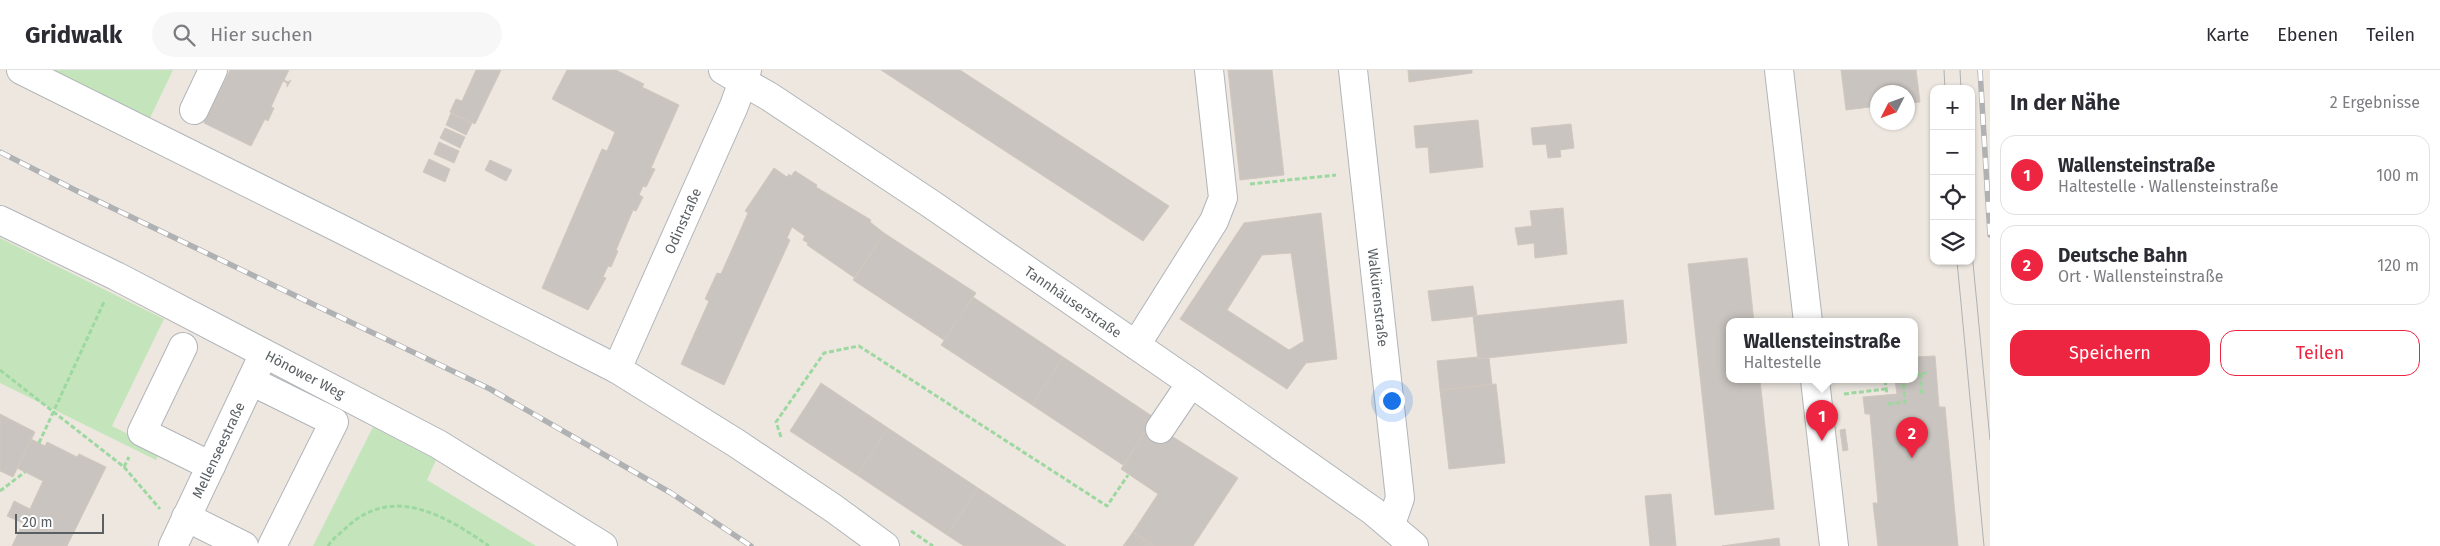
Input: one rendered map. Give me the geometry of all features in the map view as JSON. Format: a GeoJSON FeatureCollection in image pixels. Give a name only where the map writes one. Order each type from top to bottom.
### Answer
{"type":"FeatureCollection","features":[{"type":"Feature","properties":{"kind":"street"},"geometry":{"type":"LineString","coordinates":[[21,70],[617,369],[736,443],[834,508],[885,546]]}},
{"type":"Feature","properties":{"kind":"street"},"geometry":{"type":"LineString","coordinates":[[194,110],[213,70]]}},
{"type":"Feature","properties":{"kind":"street"},"geometry":{"type":"LineString","coordinates":[[1136,346],[1214,221],[1223,198],[1209,70]]}},
{"type":"Feature","properties":{"kind":"street","name":"Walkürenstraße"},"geometry":{"type":"LineString","coordinates":[[1354,70],[1400,498],[1391,524]]}},
{"type":"Feature","properties":{"kind":"street"},"geometry":{"type":"LineString","coordinates":[[1779,70],[1808,318]]}},
{"type":"Feature","properties":{"kind":"street","name":"Odinstraße"},"geometry":{"type":"LineString","coordinates":[[617,369],[738,74]]}},
{"type":"Feature","properties":{"kind":"street","name":"Tannhäuserstraße"},"geometry":{"type":"LineString","coordinates":[[738,74],[1191,383],[1391,524],[1414,546]]}},
{"type":"Feature","properties":{"kind":"street","name":"Hönower Weg"},"geometry":{"type":"LineString","coordinates":[[0,220],[116,276],[438,444],[603,546]]}},
{"type":"Feature","properties":{"kind":"street"},"geometry":{"type":"LineString","coordinates":[[184,347],[142,432],[211,466]]}},
{"type":"Feature","properties":{"kind":"street","name":"Mellenseestraße"},"geometry":{"type":"LineString","coordinates":[[179,532],[264,353]]}},
{"type":"Feature","properties":{"kind":"street"},"geometry":{"type":"LineString","coordinates":[[251,381],[334,422],[272,546]]}},
{"type":"Feature","properties":{"kind":"street"},"geometry":{"type":"LineString","coordinates":[[1160,429],[1191,383]]}},
{"type":"Feature","properties":{"kind":"street"},"geometry":{"type":"LineString","coordinates":[[1815,383],[1834,546]]}},
{"type":"Feature","properties":{"kind":"street"},"geometry":{"type":"LineString","coordinates":[[179,532],[244,546]]}},
{"type":"Feature","properties":{"kind":"path"},"geometry":{"type":"LineString","coordinates":[[1222,188],[1364,172]]}},
{"type":"Feature","properties":{"kind":"path"},"geometry":{"type":"LineString","coordinates":[[40,443],[52,412],[116,276]]}},
{"type":"Feature","properties":{"kind":"path"},"geometry":{"type":"LineString","coordinates":[[784,444],[776,422],[824,352],[859,346],[1107,506],[1128,475]]}},
{"type":"Feature","properties":{"kind":"path"},"geometry":{"type":"LineString","coordinates":[[0,370],[124,467],[179,532]]}},
{"type":"Feature","properties":{"kind":"path"},"geometry":{"type":"LineString","coordinates":[[1922,396],[1920,374],[1929,372]]}},
{"type":"Feature","properties":{"kind":"path"},"geometry":{"type":"LineString","coordinates":[[1885,383],[1887,394]]}},
{"type":"Feature","properties":{"kind":"path"},"geometry":{"type":"LineString","coordinates":[[1888,404],[1905,402],[1903,383]]}},
{"type":"Feature","properties":{"kind":"path"},"geometry":{"type":"LineString","coordinates":[[1839,394],[1886,389]]}},
{"type":"Feature","properties":{"kind":"path"},"geometry":{"type":"LineString","coordinates":[[0,491],[25,472]]}},
{"type":"Feature","properties":{"kind":"path"},"geometry":{"type":"LineString","coordinates":[[328,546],[357,518],[389,505],[437,514],[489,546]]}},
{"type":"Feature","properties":{"kind":"path"},"geometry":{"type":"LineString","coordinates":[[909,530],[933,546]]}},
{"type":"Feature","properties":{"kind":"green space"},"geometry":{"type":"Polygon","coordinates":[[[46,70],[173,70],[149,120],[46,70]]]}},
{"type":"Feature","properties":{"kind":"green space"},"geometry":{"type":"Polygon","coordinates":[[[0,238],[164,319],[112,426],[160,450],[156,460],[0,383],[0,238]]]}},
{"type":"Feature","properties":{"kind":"green space"},"geometry":{"type":"Polygon","coordinates":[[[373,427],[436,460],[427,480],[536,546],[313,546],[373,427]]]}},
{"type":"Feature","properties":{"kind":"building"},"geometry":{"type":"Polygon","coordinates":[[[230,70],[289,70],[284,80],[288,82],[291,80],[287,87],[287,83],[283,81],[271,107],[274,108],[268,121],[265,119],[251,146],[204,123],[205,121],[201,118],[205,108],[210,111],[230,70]]]}},
{"type":"Feature","properties":{"kind":"building"},"geometry":{"type":"Polygon","coordinates":[[[476,70],[501,70],[475,124],[450,112],[456,99],[462,101],[476,70]]]}},
{"type":"Feature","properties":{"kind":"building"},"geometry":{"type":"Polygon","coordinates":[[[567,70],[616,70],[644,84],[642,87],[679,105],[651,168],[655,169],[646,187],[643,186],[639,195],[643,197],[636,211],[633,210],[611,267],[608,266],[603,277],[606,278],[588,310],[542,288],[602,149],[607,151],[615,132],[552,99],[567,70]]]}},
{"type":"Feature","properties":{"kind":"building"},"geometry":{"type":"Polygon","coordinates":[[[881,70],[960,70],[1169,206],[1143,241],[881,70]]]}},
{"type":"Feature","properties":{"kind":"building"},"geometry":{"type":"Polygon","coordinates":[[[1228,70],[1272,70],[1284,175],[1240,180],[1228,70]]]}},
{"type":"Feature","properties":{"kind":"building"},"geometry":{"type":"Polygon","coordinates":[[[1408,70],[1472,70],[1472,73],[1409,82],[1408,70]]]}},
{"type":"Feature","properties":{"kind":"building"},"geometry":{"type":"Polygon","coordinates":[[[1841,70],[1916,70],[1920,102],[1915,102],[1915,85],[1870,85],[1870,107],[1846,110],[1841,70]]]}},
{"type":"Feature","properties":{"kind":"building"},"geometry":{"type":"Polygon","coordinates":[[[451,113],[472,123],[466,135],[446,125],[451,113]]]}},
{"type":"Feature","properties":{"kind":"building"},"geometry":{"type":"Polygon","coordinates":[[[1478,120],[1483,167],[1430,173],[1428,147],[1416,148],[1414,126],[1478,120]]]}},
{"type":"Feature","properties":{"kind":"building"},"geometry":{"type":"Polygon","coordinates":[[[1571,124],[1574,148],[1560,150],[1561,157],[1548,158],[1546,144],[1533,145],[1531,128],[1571,124]]]}},
{"type":"Feature","properties":{"kind":"building"},"geometry":{"type":"Polygon","coordinates":[[[445,128],[465,137],[460,148],[440,138],[445,128]]]}},
{"type":"Feature","properties":{"kind":"building"},"geometry":{"type":"Polygon","coordinates":[[[439,142],[459,151],[454,163],[434,154],[439,142]]]}},
{"type":"Feature","properties":{"kind":"building"},"geometry":{"type":"Polygon","coordinates":[[[429,159],[450,169],[445,182],[423,172],[429,159]]]}},
{"type":"Feature","properties":{"kind":"building"},"geometry":{"type":"Polygon","coordinates":[[[490,160],[512,170],[506,181],[485,170],[490,160]]]}},
{"type":"Feature","properties":{"kind":"building"},"geometry":{"type":"Polygon","coordinates":[[[774,168],[787,177],[789,174],[791,176],[795,171],[817,185],[816,187],[871,220],[870,222],[884,233],[855,278],[807,245],[808,243],[803,240],[805,236],[792,227],[787,238],[790,240],[724,385],[681,364],[709,301],[705,299],[717,273],[721,274],[748,213],[745,211],[774,168]]]}},
{"type":"Feature","properties":{"kind":"building"},"geometry":{"type":"Polygon","coordinates":[[[1563,208],[1567,254],[1535,258],[1534,243],[1518,245],[1515,228],[1532,226],[1530,211],[1563,208]]]}},
{"type":"Feature","properties":{"kind":"building"},"geometry":{"type":"Polygon","coordinates":[[[1321,213],[1337,359],[1306,363],[1287,389],[1180,319],[1244,223],[1321,213]],[[1291,253],[1262,255],[1227,310],[1289,350],[1304,341],[1291,253]]]}},
{"type":"Feature","properties":{"kind":"building"},"geometry":{"type":"Polygon","coordinates":[[[884,233],[976,293],[944,340],[853,280],[884,233]]]}},
{"type":"Feature","properties":{"kind":"building"},"geometry":{"type":"Polygon","coordinates":[[[1747,258],[1754,318],[1726,318],[1726,383],[1760,383],[1774,509],[1715,515],[1688,264],[1747,258]]]}},
{"type":"Feature","properties":{"kind":"building"},"geometry":{"type":"Polygon","coordinates":[[[1473,286],[1477,316],[1432,321],[1428,291],[1473,286]]]}},
{"type":"Feature","properties":{"kind":"building"},"geometry":{"type":"Polygon","coordinates":[[[973,297],[1063,357],[1032,405],[941,345],[973,297]]]}},
{"type":"Feature","properties":{"kind":"building"},"geometry":{"type":"Polygon","coordinates":[[[1623,300],[1627,343],[1478,359],[1473,316],[1623,300]]]}},
{"type":"Feature","properties":{"kind":"building"},"geometry":{"type":"Polygon","coordinates":[[[1935,356],[1939,407],[1945,407],[1958,546],[1878,546],[1873,503],[1878,503],[1870,414],[1865,414],[1863,397],[1897,394],[1895,383],[1918,383],[1918,357],[1935,356]]]}},
{"type":"Feature","properties":{"kind":"building"},"geometry":{"type":"Polygon","coordinates":[[[1063,357],[1155,418],[1123,465],[1032,405],[1063,357]]]}},
{"type":"Feature","properties":{"kind":"building"},"geometry":{"type":"Polygon","coordinates":[[[1478,357],[1478,359],[1489,358],[1492,384],[1440,390],[1437,361],[1478,357]]]}},
{"type":"Feature","properties":{"kind":"building"},"geometry":{"type":"Polygon","coordinates":[[[821,383],[888,428],[857,475],[790,431],[821,383]]]}},
{"type":"Feature","properties":{"kind":"building"},"geometry":{"type":"Polygon","coordinates":[[[1496,384],[1505,463],[1449,469],[1440,390],[1496,384]]]}},
{"type":"Feature","properties":{"kind":"building"},"geometry":{"type":"Polygon","coordinates":[[[0,414],[35,432],[13,477],[0,471],[0,414]]]}},
{"type":"Feature","properties":{"kind":"building"},"geometry":{"type":"Polygon","coordinates":[[[1151,423],[1238,478],[1193,546],[1154,546],[1133,532],[1158,494],[1121,469],[1151,423]]]}},
{"type":"Feature","properties":{"kind":"building"},"geometry":{"type":"Polygon","coordinates":[[[888,428],[978,488],[947,535],[857,475],[888,428]]]}},
{"type":"Feature","properties":{"kind":"building"},"geometry":{"type":"Polygon","coordinates":[[[1845,429],[1848,450],[1843,451],[1840,430],[1845,429]]]}},
{"type":"Feature","properties":{"kind":"building"},"geometry":{"type":"Polygon","coordinates":[[[31,439],[45,446],[47,442],[77,457],[79,454],[106,467],[67,546],[12,546],[23,523],[7,516],[14,501],[30,509],[43,481],[17,468],[31,439]]]}},
{"type":"Feature","properties":{"kind":"building"},"geometry":{"type":"Polygon","coordinates":[[[978,488],[1066,546],[964,546],[947,535],[978,488]]]}},
{"type":"Feature","properties":{"kind":"building"},"geometry":{"type":"Polygon","coordinates":[[[1671,494],[1676,546],[1650,546],[1645,496],[1671,494]]]}},
{"type":"Feature","properties":{"kind":"building"},"geometry":{"type":"Polygon","coordinates":[[[1133,532],[1154,546],[1123,546],[1133,532]]]}},
{"type":"Feature","properties":{"kind":"building"},"geometry":{"type":"Polygon","coordinates":[[[1779,538],[1780,546],[1722,546],[1779,538]]]}},
{"type":"Feature","properties":{"kind":"tram line"},"geometry":{"type":"LineString","coordinates":[[1944,70],[1945,85]]}},
{"type":"Feature","properties":{"kind":"tram line"},"geometry":{"type":"LineString","coordinates":[[1960,70],[1961,85]]}},
{"type":"Feature","properties":{"kind":"tram line"},"geometry":{"type":"LineString","coordinates":[[1957,265],[1984,546]]}},
{"type":"Feature","properties":{"kind":"tram line"},"geometry":{"type":"LineString","coordinates":[[1973,265],[1990,440]]}},
{"type":"Feature","properties":{"kind":"railway"},"geometry":{"type":"LineString","coordinates":[[1980,70],[1990,235]]}},
{"type":"Feature","properties":{"kind":"railway"},"geometry":{"type":"LineString","coordinates":[[0,152],[77,191],[490,389],[671,493],[751,546]]}},
{"type":"Feature","properties":{"kind":"place","name":"Wallensteinstraße"},"geometry":{"type":"Point","coordinates":[1822,441]}},
{"type":"Feature","properties":{"kind":"place","name":"Deutsche Bahn"},"geometry":{"type":"Point","coordinates":[1912,458]}}]}
